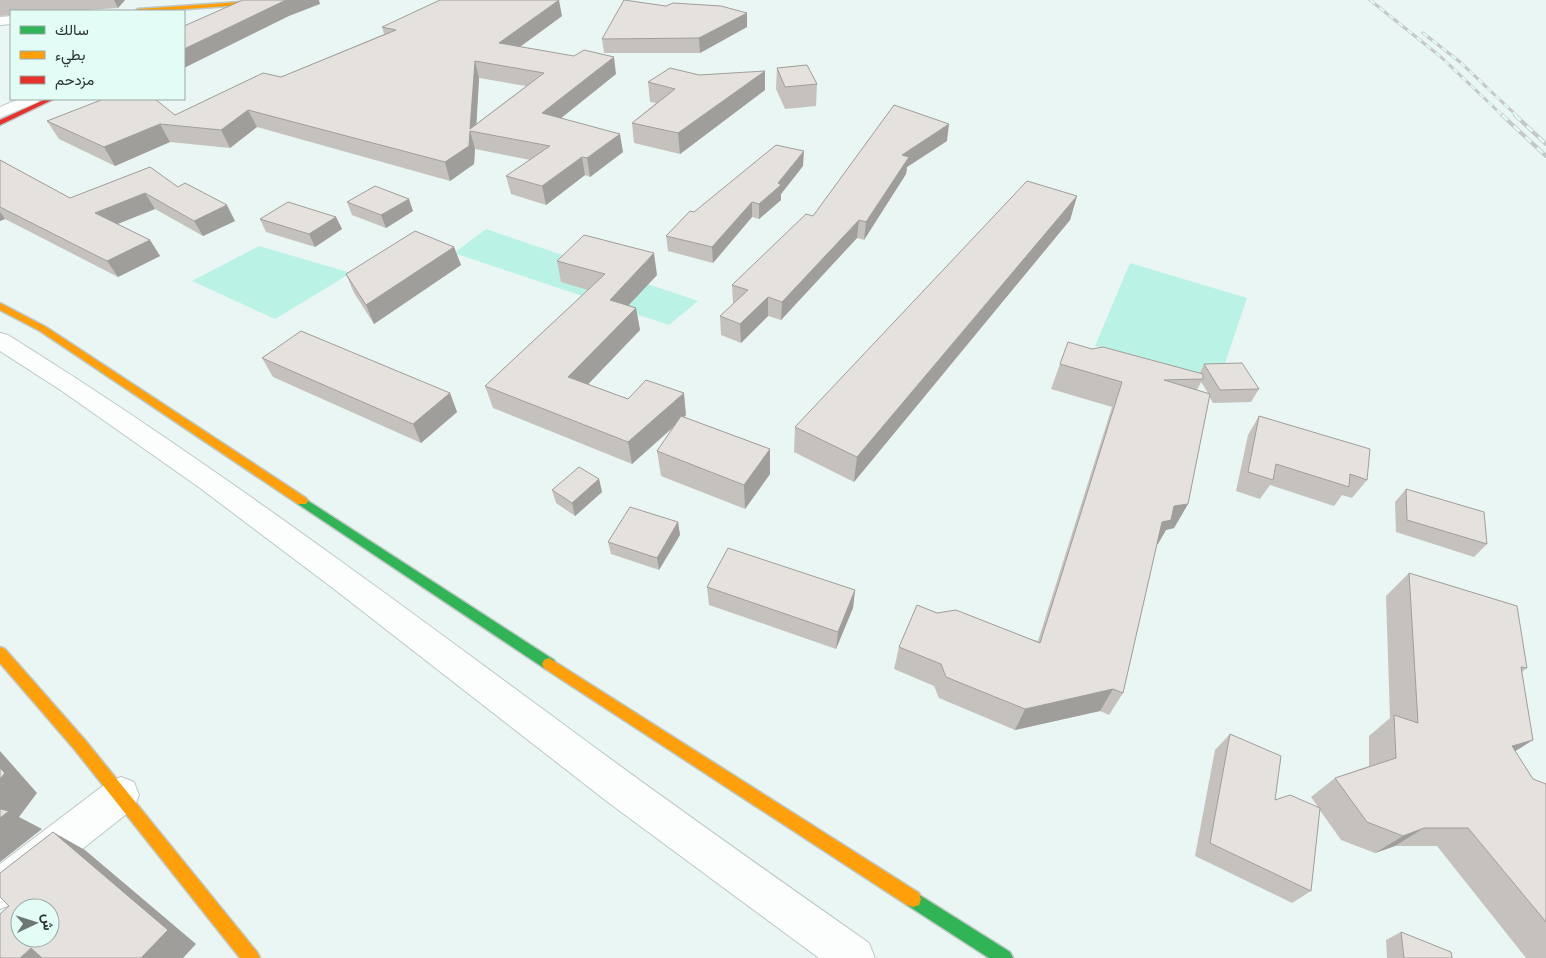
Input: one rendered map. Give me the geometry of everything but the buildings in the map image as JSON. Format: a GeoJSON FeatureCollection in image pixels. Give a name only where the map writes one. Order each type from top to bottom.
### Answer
{"type":"FeatureCollection","features":[{"type":"Feature","properties":{"kind":"street"},"geometry":{"type":"LineString","coordinates":[[148,10],[219,3],[246,4]]}},
{"type":"Feature","properties":{"kind":"street"},"geometry":{"type":"LineString","coordinates":[[226,18],[246,4]]}},
{"type":"Feature","properties":{"kind":"street"},"geometry":{"type":"LineString","coordinates":[[208,19],[246,4]]}},
{"type":"Feature","properties":{"kind":"street"},"geometry":{"type":"LineString","coordinates":[[0,113],[30,100]]}},
{"type":"Feature","properties":{"kind":"street"},"geometry":{"type":"LineString","coordinates":[[0,123],[49,100]]}},
{"type":"Feature","properties":{"kind":"street"},"geometry":{"type":"LineString","coordinates":[[0,306],[43,329],[632,720],[1004,958]]}},
{"type":"Feature","properties":{"kind":"street"},"geometry":{"type":"LineString","coordinates":[[0,340],[194,469],[548,735],[854,958]]}},
{"type":"Feature","properties":{"kind":"street"},"geometry":{"type":"LineString","coordinates":[[0,653],[121,795],[251,958]]}},
{"type":"Feature","properties":{"kind":"street"},"geometry":{"type":"LineString","coordinates":[[0,889],[121,795]]}},
{"type":"Feature","properties":{"kind":"green space"},"geometry":{"type":"Polygon","coordinates":[[[486,229],[698,301],[669,325],[454,253],[486,229]]]}},
{"type":"Feature","properties":{"kind":"green space"},"geometry":{"type":"Polygon","coordinates":[[[259,246],[351,273],[275,319],[192,281],[259,246]]]}},
{"type":"Feature","properties":{"kind":"green space"},"geometry":{"type":"Polygon","coordinates":[[[1130,263],[1247,298],[1218,384],[1095,346],[1130,263]]]}},
{"type":"Feature","properties":{"kind":"railway"},"geometry":{"type":"LineString","coordinates":[[1370,0],[1441,57],[1503,116]]}},
{"type":"Feature","properties":{"kind":"railway"},"geometry":{"type":"LineString","coordinates":[[1423,33],[1460,62],[1517,116]]}},
{"type":"Feature","properties":{"kind":"railway"},"geometry":{"type":"LineString","coordinates":[[1502,115],[1546,156]]}},
{"type":"Feature","properties":{"kind":"railway"},"geometry":{"type":"LineString","coordinates":[[1515,115],[1546,144]]}},
{"type":"Feature","properties":{"kind":"traffic: fast"},"geometry":{"type":"LineString","coordinates":[[302,501],[549,664]]}},
{"type":"Feature","properties":{"kind":"traffic: fast"},"geometry":{"type":"LineString","coordinates":[[913,899],[1004,958]]}},
{"type":"Feature","properties":{"kind":"traffic: slow"},"geometry":{"type":"LineString","coordinates":[[153,10],[240,4]]}},
{"type":"Feature","properties":{"kind":"traffic: slow"},"geometry":{"type":"LineString","coordinates":[[0,306],[43,329],[302,501]]}},
{"type":"Feature","properties":{"kind":"traffic: slow"},"geometry":{"type":"LineString","coordinates":[[0,653],[80,745],[251,958]]}},
{"type":"Feature","properties":{"kind":"traffic: slow"},"geometry":{"type":"LineString","coordinates":[[549,664],[913,899]]}},
{"type":"Feature","properties":{"kind":"traffic: jam"},"geometry":{"type":"LineString","coordinates":[[0,123],[49,100]]}}]}
